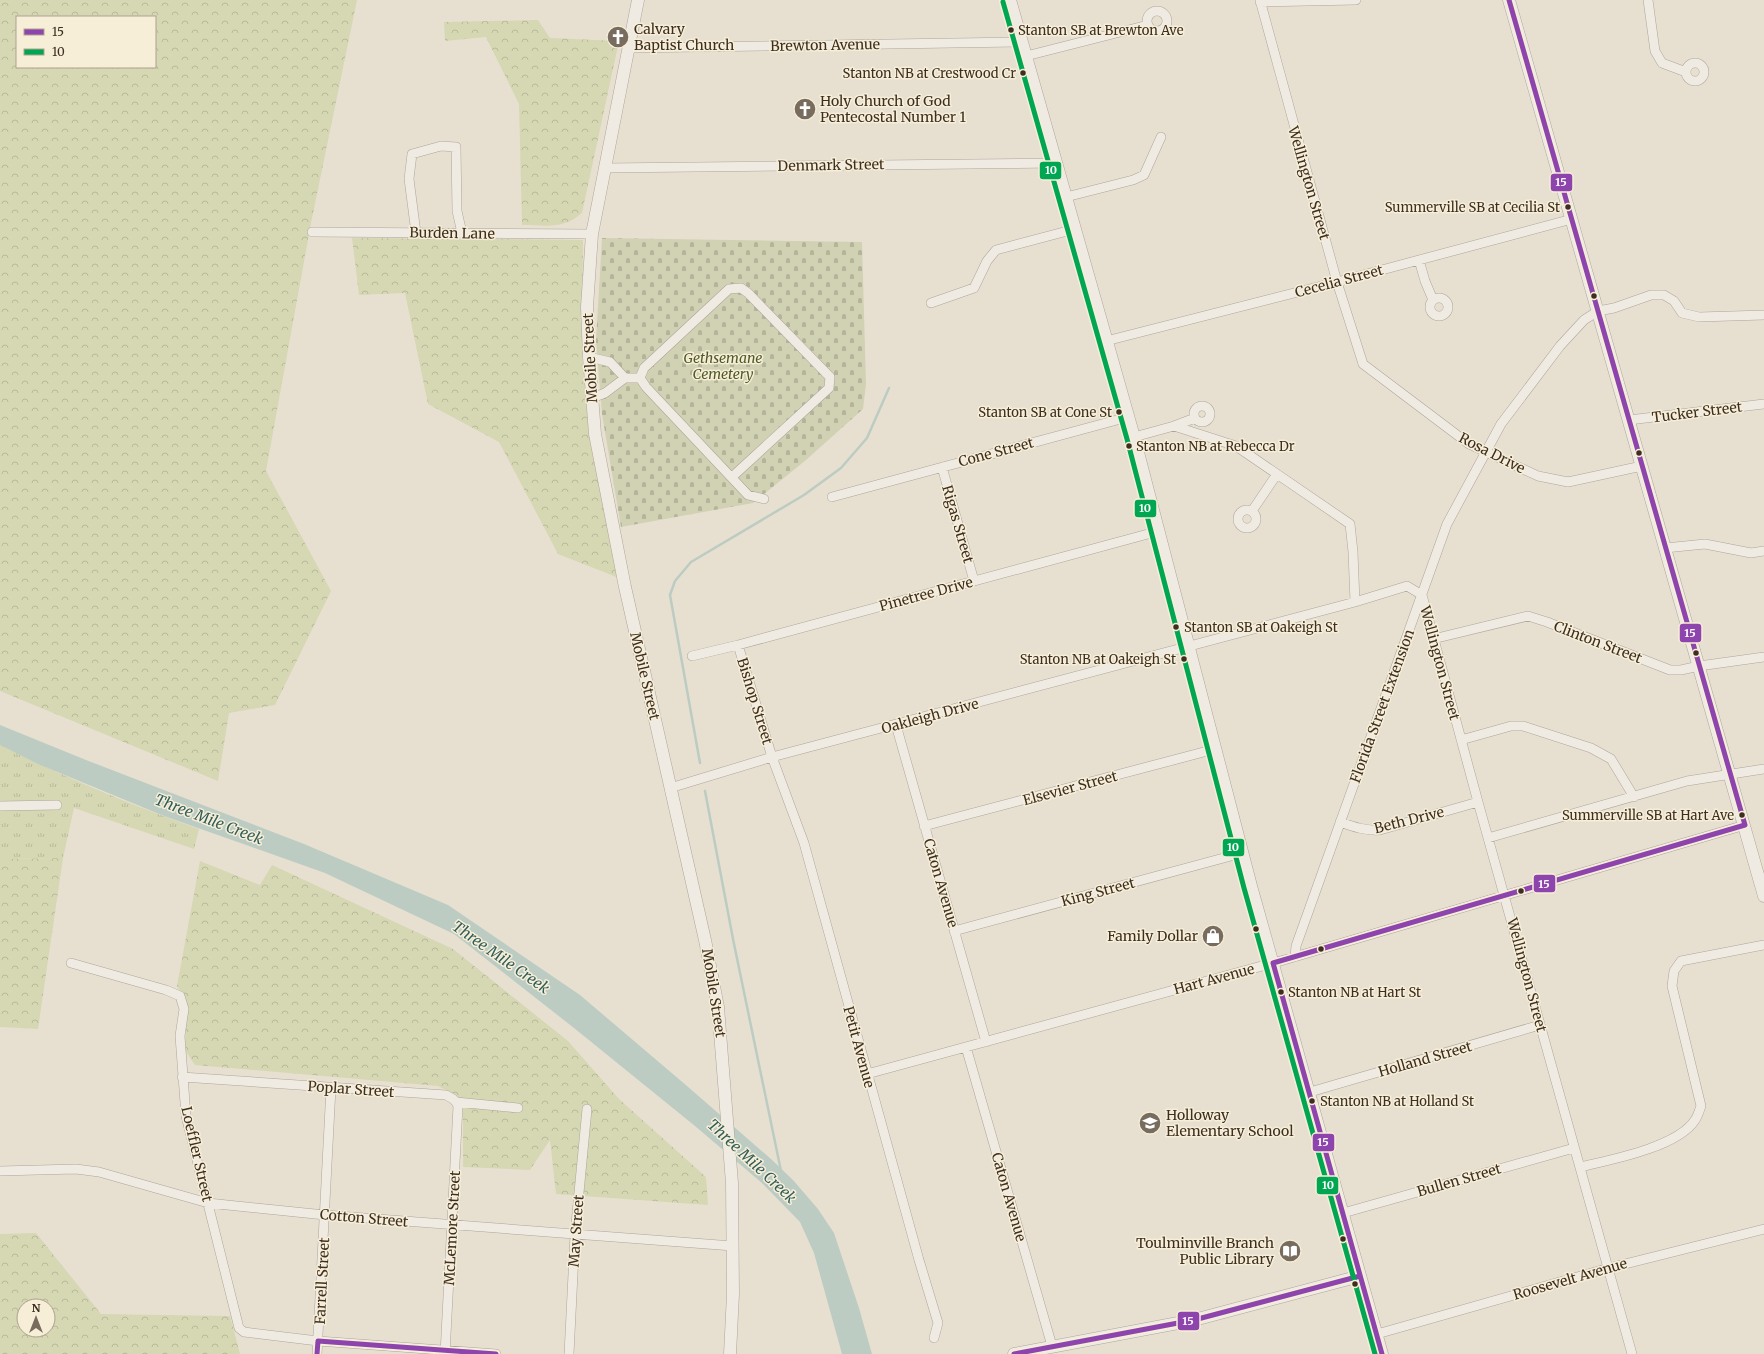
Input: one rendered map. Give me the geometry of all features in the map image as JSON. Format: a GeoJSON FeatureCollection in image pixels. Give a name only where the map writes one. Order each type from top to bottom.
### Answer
{"type":"FeatureCollection","features":[{"type":"Feature","properties":{"kind":"street","name":"Mobile Street"},"geometry":{"type":"LineString","coordinates":[[638,0],[592,234],[587,307],[589,357],[595,434],[624,579],[714,981],[722,1049],[732,1183],[733,1294],[730,1354]]}},
{"type":"Feature","properties":{"kind":"street"},"geometry":{"type":"LineString","coordinates":[[1010,0],[1160,531],[1242,853],[1382,1354]]}},
{"type":"Feature","properties":{"kind":"street"},"geometry":{"type":"LineString","coordinates":[[1260,1],[1356,0]]}},
{"type":"Feature","properties":{"kind":"street"},"geometry":{"type":"LineString","coordinates":[[1509,0],[1763,891]]}},
{"type":"Feature","properties":{"kind":"street"},"geometry":{"type":"LineString","coordinates":[[1648,0],[1655,51],[1662,63],[1686,72]]}},
{"type":"Feature","properties":{"kind":"street","name":"Wellington Street"},"geometry":{"type":"LineString","coordinates":[[1260,1],[1337,282],[1363,364]]}},
{"type":"Feature","properties":{"kind":"street"},"geometry":{"type":"LineString","coordinates":[[1026,56],[1148,25]]}},
{"type":"Feature","properties":{"kind":"street","name":"Brewton Avenue"},"geometry":{"type":"LineString","coordinates":[[629,48],[1022,42]]}},
{"type":"Feature","properties":{"kind":"street"},"geometry":{"type":"LineString","coordinates":[[1066,197],[1132,180],[1144,175],[1161,137]]}},
{"type":"Feature","properties":{"kind":"street"},"geometry":{"type":"LineString","coordinates":[[416,233],[409,179],[412,154],[441,146],[456,147],[457,211],[462,233]]}},
{"type":"Feature","properties":{"kind":"street","name":"Denmark Street"},"geometry":{"type":"LineString","coordinates":[[605,168],[1056,163]]}},
{"type":"Feature","properties":{"kind":"street","name":"Cecelia Street"},"geometry":{"type":"LineString","coordinates":[[1106,341],[1337,282],[1572,219]]}},
{"type":"Feature","properties":{"kind":"street"},"geometry":{"type":"LineString","coordinates":[[931,303],[974,288],[986,261],[996,250],[1074,229]]}},
{"type":"Feature","properties":{"kind":"street","name":"Burden Lane"},"geometry":{"type":"LineString","coordinates":[[312,232],[592,234]]}},
{"type":"Feature","properties":{"kind":"street"},"geometry":{"type":"LineString","coordinates":[[1420,260],[1425,281],[1434,300]]}},
{"type":"Feature","properties":{"kind":"street"},"geometry":{"type":"LineString","coordinates":[[640,378],[644,368],[729,289],[741,288],[748,293],[830,377],[829,388],[732,477]]}},
{"type":"Feature","properties":{"kind":"street"},"geometry":{"type":"LineString","coordinates":[[1598,311],[1614,308],[1651,295],[1664,294],[1674,301],[1682,313],[1699,317],[1764,315]]}},
{"type":"Feature","properties":{"kind":"street","name":"Florida Street Extension"},"geometry":{"type":"LineString","coordinates":[[1295,957],[1296,946],[1447,524],[1501,424],[1560,346],[1584,320],[1598,311]]}},
{"type":"Feature","properties":{"kind":"street"},"geometry":{"type":"LineString","coordinates":[[589,357],[610,362],[625,378]]}},
{"type":"Feature","properties":{"kind":"street","name":"Rosa Drive"},"geometry":{"type":"LineString","coordinates":[[1363,364],[1469,444],[1538,476],[1568,482],[1642,466]]}},
{"type":"Feature","properties":{"kind":"street"},"geometry":{"type":"LineString","coordinates":[[592,398],[605,393],[625,378],[640,378]]}},
{"type":"Feature","properties":{"kind":"street"},"geometry":{"type":"LineString","coordinates":[[640,378],[646,387],[748,495],[764,499]]}},
{"type":"Feature","properties":{"kind":"street","name":"Tucker Street"},"geometry":{"type":"LineString","coordinates":[[1629,420],[1764,404]]}},
{"type":"Feature","properties":{"kind":"street","name":"Cone Street"},"geometry":{"type":"LineString","coordinates":[[832,497],[1128,417]]}},
{"type":"Feature","properties":{"kind":"street"},"geometry":{"type":"LineString","coordinates":[[1134,437],[1174,426],[1195,418]]}},
{"type":"Feature","properties":{"kind":"street"},"geometry":{"type":"LineString","coordinates":[[1174,426],[1236,446],[1350,524],[1353,552],[1355,602]]}},
{"type":"Feature","properties":{"kind":"street","name":"Rigas Street"},"geometry":{"type":"LineString","coordinates":[[942,467],[974,581]]}},
{"type":"Feature","properties":{"kind":"street"},"geometry":{"type":"LineString","coordinates":[[1252,510],[1277,474]]}},
{"type":"Feature","properties":{"kind":"street","name":"Pinetree Drive"},"geometry":{"type":"LineString","coordinates":[[692,656],[738,645],[1160,531]]}},
{"type":"Feature","properties":{"kind":"street"},"geometry":{"type":"LineString","coordinates":[[1665,548],[1705,544],[1750,552],[1764,551]]}},
{"type":"Feature","properties":{"kind":"street","name":"Oakleigh Drive"},"geometry":{"type":"LineString","coordinates":[[670,788],[772,757],[1355,602],[1407,586],[1422,595]]}},
{"type":"Feature","properties":{"kind":"street","name":"Wellington Street"},"geometry":{"type":"LineString","coordinates":[[1422,595],[1478,802],[1632,1354]]}},
{"type":"Feature","properties":{"kind":"street","name":"Clinton Street"},"geometry":{"type":"LineString","coordinates":[[1433,639],[1528,616],[1670,670],[1681,670],[1764,657]]}},
{"type":"Feature","properties":{"kind":"street","name":"Bishop Street"},"geometry":{"type":"LineString","coordinates":[[738,645],[772,757]]}},
{"type":"Feature","properties":{"kind":"street","name":"Caton Avenue"},"geometry":{"type":"LineString","coordinates":[[896,725],[986,1042]]}},
{"type":"Feature","properties":{"kind":"street"},"geometry":{"type":"LineString","coordinates":[[1461,740],[1511,726],[1523,726],[1591,748],[1611,759],[1634,796]]}},
{"type":"Feature","properties":{"kind":"street","name":"Elsevier Street"},"geometry":{"type":"LineString","coordinates":[[924,826],[1216,750]]}},
{"type":"Feature","properties":{"kind":"street","name":"Petit Avenue"},"geometry":{"type":"LineString","coordinates":[[772,757],[804,843],[867,1074],[938,1323],[934,1338]]}},
{"type":"Feature","properties":{"kind":"street"},"geometry":{"type":"LineString","coordinates":[[1488,838],[1687,781],[1764,769]]}},
{"type":"Feature","properties":{"kind":"street","name":"Beth Drive"},"geometry":{"type":"LineString","coordinates":[[1340,822],[1372,831],[1380,830],[1478,802]]}},
{"type":"Feature","properties":{"kind":"street"},"geometry":{"type":"LineString","coordinates":[[0,806],[57,805]]}},
{"type":"Feature","properties":{"kind":"street","name":"Hart Avenue"},"geometry":{"type":"LineString","coordinates":[[867,1074],[1295,957],[1504,894],[1745,825]]}},
{"type":"Feature","properties":{"kind":"street","name":"King Street"},"geometry":{"type":"LineString","coordinates":[[954,931],[1242,853]]}},
{"type":"Feature","properties":{"kind":"street"},"geometry":{"type":"LineString","coordinates":[[1580,1167],[1634,1154],[1674,1138],[1695,1121],[1701,1106],[1672,986],[1674,971],[1681,961],[1764,945]]}},
{"type":"Feature","properties":{"kind":"street","name":"Loeffler Street"},"geometry":{"type":"LineString","coordinates":[[71,963],[166,990],[180,996],[184,1009],[180,1036],[186,1116],[239,1328],[244,1332],[318,1341],[445,1352],[496,1354]]}},
{"type":"Feature","properties":{"kind":"street","name":"Holland Street"},"geometry":{"type":"LineString","coordinates":[[1310,1092],[1540,1025]]}},
{"type":"Feature","properties":{"kind":"street","name":"Caton Avenue"},"geometry":{"type":"LineString","coordinates":[[966,1047],[1052,1346]]}},
{"type":"Feature","properties":{"kind":"street","name":"Poplar Street"},"geometry":{"type":"LineString","coordinates":[[182,1077],[446,1096],[456,1102],[518,1108]]}},
{"type":"Feature","properties":{"kind":"street","name":"Farrell Street"},"geometry":{"type":"LineString","coordinates":[[317,1354],[331,1088]]}},
{"type":"Feature","properties":{"kind":"street","name":"McLemore Street"},"geometry":{"type":"LineString","coordinates":[[445,1352],[453,1224],[458,1106],[456,1102]]}},
{"type":"Feature","properties":{"kind":"street","name":"May Street"},"geometry":{"type":"LineString","coordinates":[[568,1354],[575,1234],[587,1109]]}},
{"type":"Feature","properties":{"kind":"street","name":"Bullen Street"},"geometry":{"type":"LineString","coordinates":[[1343,1213],[1574,1148]]}},
{"type":"Feature","properties":{"kind":"street","name":"Cotton Street"},"geometry":{"type":"LineString","coordinates":[[0,1171],[76,1169],[99,1172],[208,1203],[325,1215],[733,1246]]}},
{"type":"Feature","properties":{"kind":"street","name":"Roosevelt Avenue"},"geometry":{"type":"LineString","coordinates":[[1377,1334],[1609,1268],[1764,1229]]}},
{"type":"Feature","properties":{"kind":"street"},"geometry":{"type":"LineString","coordinates":[[1014,1354],[1194,1320],[1360,1276]]}},
{"type":"Feature","properties":{"kind":"green space"},"geometry":{"type":"Polygon","coordinates":[[[0,0],[357,0],[311,223],[266,471],[331,591],[275,705],[229,713],[218,781],[0,691],[0,0]]]}},
{"type":"Feature","properties":{"kind":"green space"},"geometry":{"type":"Polygon","coordinates":[[[538,20],[550,38],[619,41],[582,213],[568,222],[546,226],[522,225],[519,104],[486,37],[445,41],[444,22],[538,20]]]}},
{"type":"Feature","properties":{"kind":"green space"},"geometry":{"type":"Polygon","coordinates":[[[352,238],[583,240],[582,355],[589,434],[619,578],[558,554],[499,442],[428,404],[405,293],[359,295],[352,238]]]}},
{"type":"Feature","properties":{"kind":"green space","name":"Gethsemane Cemetery"},"geometry":{"type":"Polygon","coordinates":[[[602,238],[862,242],[866,384],[863,409],[806,460],[753,503],[621,527],[602,414],[596,341],[602,238]]]}},
{"type":"Feature","properties":{"kind":"green space"},"geometry":{"type":"Polygon","coordinates":[[[0,745],[98,790],[199,829],[194,849],[74,808],[63,858],[0,859],[0,745]]]}},
{"type":"Feature","properties":{"kind":"green space"},"geometry":{"type":"Polygon","coordinates":[[[63,858],[38,1029],[0,1027],[0,859],[63,858]]]}},
{"type":"Feature","properties":{"kind":"green space"},"geometry":{"type":"Polygon","coordinates":[[[200,861],[260,885],[272,865],[453,949],[568,1041],[619,1099],[706,1177],[708,1205],[556,1194],[550,1140],[530,1170],[463,1167],[463,1108],[458,1096],[438,1086],[195,1065],[185,1050],[187,1003],[177,986],[200,861]]]}},
{"type":"Feature","properties":{"kind":"green space"},"geometry":{"type":"Polygon","coordinates":[[[36,1233],[101,1314],[230,1316],[240,1354],[0,1354],[0,1234],[36,1233]]]}},
{"type":"Feature","properties":{"kind":"water","name":"Three Mile Creek"},"geometry":{"type":"Polygon","coordinates":[[[0,725],[86,760],[304,844],[448,905],[580,995],[771,1159],[793,1180],[818,1209],[834,1233],[859,1308],[872,1354],[842,1354],[814,1253],[800,1222],[762,1183],[695,1126],[574,1028],[454,934],[325,873],[164,816],[38,764],[0,745],[0,725]]]}},
{"type":"Feature","properties":{"kind":"waterway"},"geometry":{"type":"LineString","coordinates":[[700,763],[670,595],[675,581],[691,562],[804,495],[841,468],[867,438],[889,388]]}},
{"type":"Feature","properties":{"kind":"waterway","name":"Three Mile Creek"},"geometry":{"type":"LineString","coordinates":[[705,791],[733,939],[781,1171]]}},
{"type":"Feature","properties":{"kind":"transit line","name":"15"},"geometry":{"type":"LineString","coordinates":[[1382,1354],[1273,963],[1745,825],[1509,0]]}},
{"type":"Feature","properties":{"kind":"transit line","name":"10"},"geometry":{"type":"LineString","coordinates":[[1003,2],[1127,439],[1244,888],[1375,1354]]}},
{"type":"Feature","properties":{"kind":"transit line","name":"15"},"geometry":{"type":"LineString","coordinates":[[1014,1354],[1194,1320],[1360,1276]]}},
{"type":"Feature","properties":{"kind":"transit line","name":"15"},"geometry":{"type":"LineString","coordinates":[[317,1354],[318,1341],[496,1354]]}},
{"type":"Feature","properties":{"kind":"place","name":"Stanton SB at Brewton Ave"},"geometry":{"type":"Point","coordinates":[1011,30]}},
{"type":"Feature","properties":{"kind":"place","name":"Calvary Baptist Church"},"geometry":{"type":"Point","coordinates":[618,37]}},
{"type":"Feature","properties":{"kind":"place","name":"Stanton NB at Crestwood Cr"},"geometry":{"type":"Point","coordinates":[1023,73]}},
{"type":"Feature","properties":{"kind":"place","name":"Holy Church of God Pentecostal Number 1"},"geometry":{"type":"Point","coordinates":[805,109]}},
{"type":"Feature","properties":{"kind":"place","name":"Summerville SB at Cecilia St"},"geometry":{"type":"Point","coordinates":[1568,207]}},
{"type":"Feature","properties":{"kind":"place","name":"Stanton SB at Cone St"},"geometry":{"type":"Point","coordinates":[1119,412]}},
{"type":"Feature","properties":{"kind":"place","name":"Stanton NB at Rebecca Dr"},"geometry":{"type":"Point","coordinates":[1129,446]}},
{"type":"Feature","properties":{"kind":"place","name":"Stanton SB at Oakeigh St"},"geometry":{"type":"Point","coordinates":[1176,627]}},
{"type":"Feature","properties":{"kind":"place","name":"Stanton NB at Oakeigh St"},"geometry":{"type":"Point","coordinates":[1184,659]}},
{"type":"Feature","properties":{"kind":"place","name":"Summerville SB at Hart Ave"},"geometry":{"type":"Point","coordinates":[1742,815]}},
{"type":"Feature","properties":{"kind":"place","name":"Family Dollar"},"geometry":{"type":"Point","coordinates":[1213,936]}},
{"type":"Feature","properties":{"kind":"place","name":"Stanton NB at Hart St"},"geometry":{"type":"Point","coordinates":[1281,992]}},
{"type":"Feature","properties":{"kind":"place","name":"Stanton NB at Holland St"},"geometry":{"type":"Point","coordinates":[1312,1101]}},
{"type":"Feature","properties":{"kind":"place","name":"Holloway Elementary School"},"geometry":{"type":"Point","coordinates":[1150,1123]}},
{"type":"Feature","properties":{"kind":"place","name":"Toulminville Branch Public Library"},"geometry":{"type":"Point","coordinates":[1290,1251]}}]}
